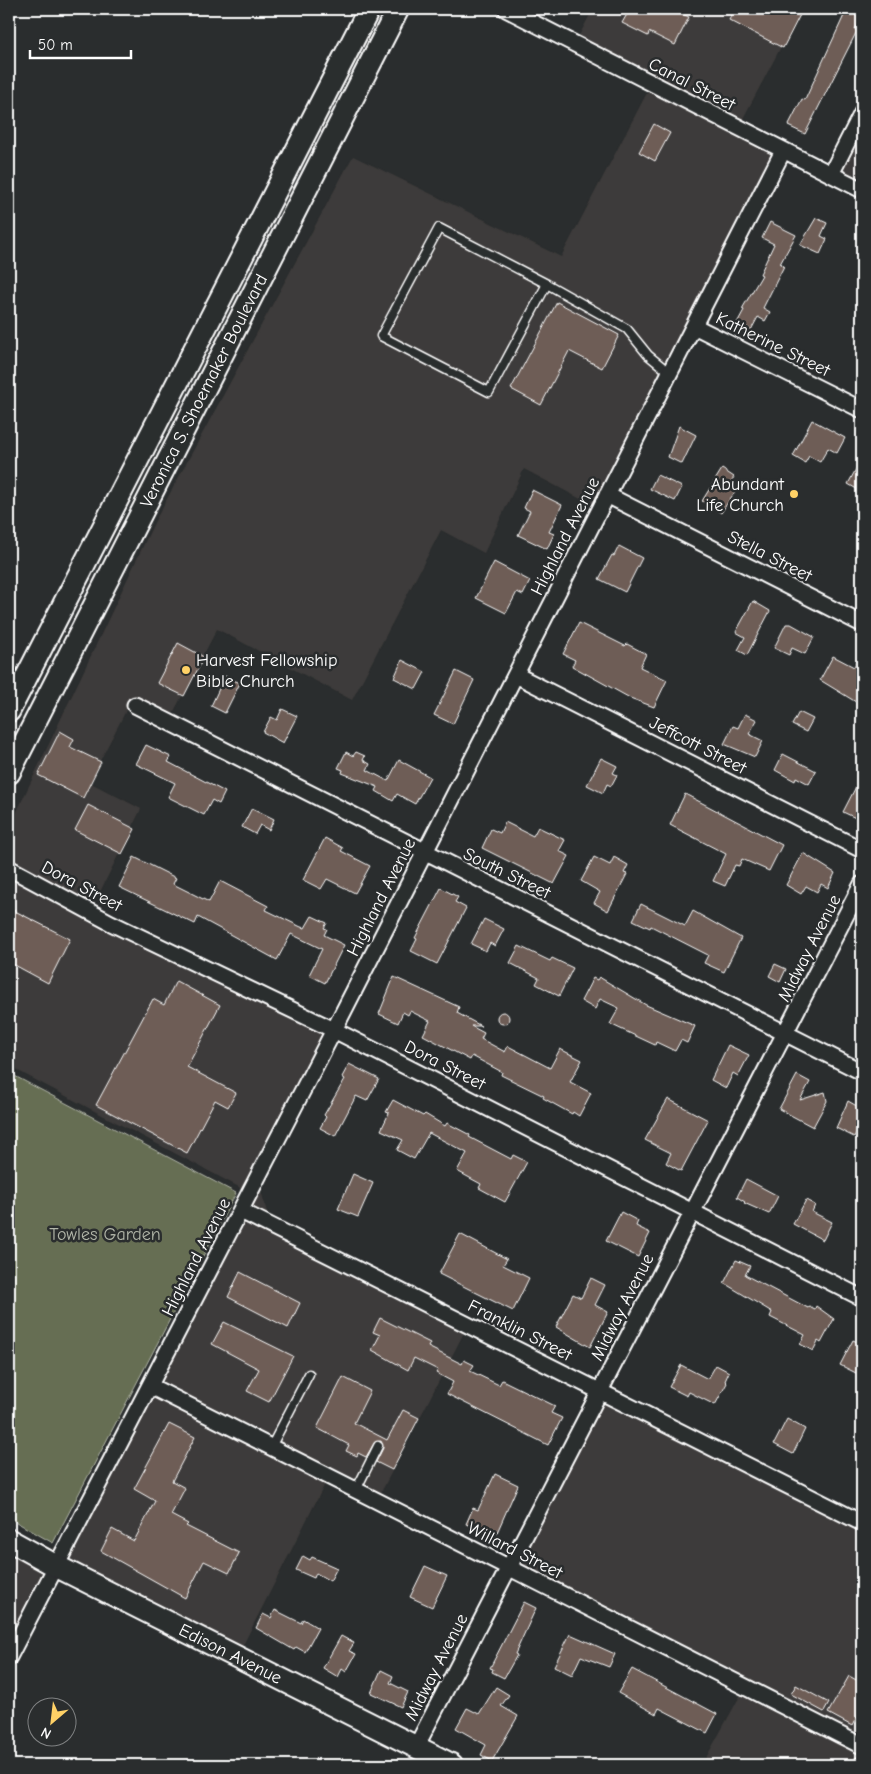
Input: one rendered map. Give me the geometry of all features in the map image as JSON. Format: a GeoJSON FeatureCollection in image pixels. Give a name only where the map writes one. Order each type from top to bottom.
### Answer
{"type":"FeatureCollection","features":[{"type":"Feature","properties":{"kind":"street","name":"Veronica S. Shoemaker Boulevard"},"geometry":{"type":"LineString","coordinates":[[9,711],[369,9]]}},
{"type":"Feature","properties":{"kind":"street","name":"Veronica S. Shoemaker Boulevard"},"geometry":{"type":"LineString","coordinates":[[9,773],[398,9]]}},
{"type":"Feature","properties":{"kind":"street","name":"Canal Street"},"geometry":{"type":"LineString","coordinates":[[506,9],[862,190]]}},
{"type":"Feature","properties":{"kind":"street"},"geometry":{"type":"LineString","coordinates":[[831,174],[861,119]]}},
{"type":"Feature","properties":{"kind":"street","name":"Highland Avenue"},"geometry":{"type":"LineString","coordinates":[[9,1654],[241,1211],[783,151]]}},
{"type":"Feature","properties":{"kind":"street","name":"Katherine Street"},"geometry":{"type":"LineString","coordinates":[[694,326],[862,410]]}},
{"type":"Feature","properties":{"kind":"street","name":"Stella Street"},"geometry":{"type":"LineString","coordinates":[[607,496],[862,624]]}},
{"type":"Feature","properties":{"kind":"street","name":"Jeffcott Street"},"geometry":{"type":"LineString","coordinates":[[516,675],[862,850]]}},
{"type":"Feature","properties":{"kind":"street","name":"South Street"},"geometry":{"type":"LineString","coordinates":[[135,705],[424,853],[862,1072]]}},
{"type":"Feature","properties":{"kind":"street","name":"Dora Street"},"geometry":{"type":"LineString","coordinates":[[9,868],[111,923],[334,1030],[862,1298]]}},
{"type":"Feature","properties":{"kind":"street","name":"Midway Avenue"},"geometry":{"type":"LineString","coordinates":[[416,1747],[862,884]]}},
{"type":"Feature","properties":{"kind":"street","name":"Franklin Street"},"geometry":{"type":"LineString","coordinates":[[241,1211],[862,1523]]}},
{"type":"Feature","properties":{"kind":"street","name":"Willard Street"},"geometry":{"type":"LineString","coordinates":[[150,1386],[862,1746]]}},
{"type":"Feature","properties":{"kind":"street","name":"Edison Avenue"},"geometry":{"type":"LineString","coordinates":[[9,1540],[56,1566],[452,1765]]}},
{"type":"Feature","properties":{"kind":"lane"},"geometry":{"type":"LineString","coordinates":[[547,284],[489,392],[381,336],[439,228],[547,284],[627,328],[648,355],[670,372]]}},
{"type":"Feature","properties":{"kind":"lane"},"geometry":{"type":"LineString","coordinates":[[271,1447],[309,1374]]}},
{"type":"Feature","properties":{"kind":"lane"},"geometry":{"type":"LineString","coordinates":[[356,1490],[378,1446]]}},
{"type":"Feature","properties":{"kind":"shaded area"},"geometry":{"type":"Polygon","coordinates":[[[593,9],[801,9],[739,126],[778,146],[594,506],[524,469],[484,553],[441,530],[352,700],[217,629],[171,717],[132,699],[89,782],[141,809],[94,904],[331,1026],[256,1173],[270,1223],[468,1325],[377,1500],[329,1476],[241,1649],[27,1541],[32,1539],[52,1549],[58,1545],[242,1192],[239,1187],[9,1066],[9,828],[155,521],[353,156],[561,257],[649,89],[570,53],[593,9]]]}},
{"type":"Feature","properties":{"kind":"shaded area"},"geometry":{"type":"Polygon","coordinates":[[[862,101],[862,189],[827,171],[862,101]]]}},
{"type":"Feature","properties":{"kind":"shaded area"},"geometry":{"type":"Polygon","coordinates":[[[594,1390],[862,1525],[862,1749],[854,1765],[702,1765],[746,1685],[504,1564],[594,1390]]]}},
{"type":"Feature","properties":{"kind":"shaded area"},"geometry":{"type":"Polygon","coordinates":[[[9,1548],[62,1577],[42,1585],[9,1647],[9,1548]]]}},
{"type":"Feature","properties":{"kind":"green space","name":"Towles Garden"},"geometry":{"type":"Polygon","coordinates":[[[9,1073],[236,1193],[53,1543],[9,1518],[9,1073]]]}},
{"type":"Feature","properties":{"kind":"building"},"geometry":{"type":"Polygon","coordinates":[[[630,9],[672,9],[689,17],[675,45],[649,32],[648,36],[622,23],[630,9]]]}},
{"type":"Feature","properties":{"kind":"building"},"geometry":{"type":"Polygon","coordinates":[[[735,9],[803,9],[783,48],[729,20],[735,9]]]}},
{"type":"Feature","properties":{"kind":"building"},"geometry":{"type":"Polygon","coordinates":[[[847,9],[862,9],[862,16],[855,30],[857,31],[805,134],[788,126],[802,99],[805,100],[847,9]]]}},
{"type":"Feature","properties":{"kind":"building"},"geometry":{"type":"Polygon","coordinates":[[[654,124],[670,133],[655,161],[639,152],[654,124]]]}},
{"type":"Feature","properties":{"kind":"building"},"geometry":{"type":"Polygon","coordinates":[[[816,218],[827,223],[821,236],[827,239],[820,254],[800,245],[816,218]]]}},
{"type":"Feature","properties":{"kind":"building"},"geometry":{"type":"Polygon","coordinates":[[[770,222],[796,235],[780,264],[784,266],[763,308],[770,312],[765,321],[758,317],[751,330],[737,323],[744,310],[742,309],[762,275],[760,274],[774,244],[762,238],[770,222]]]}},
{"type":"Feature","properties":{"kind":"building"},"geometry":{"type":"Polygon","coordinates":[[[557,302],[619,335],[602,368],[569,351],[541,405],[511,389],[557,302]]]}},
{"type":"Feature","properties":{"kind":"building"},"geometry":{"type":"Polygon","coordinates":[[[812,420],[845,438],[837,453],[828,448],[820,462],[809,456],[805,463],[793,456],[812,420]]]}},
{"type":"Feature","properties":{"kind":"building"},"geometry":{"type":"Polygon","coordinates":[[[679,426],[696,435],[682,464],[668,457],[679,426]]]}},
{"type":"Feature","properties":{"kind":"building"},"geometry":{"type":"Polygon","coordinates":[[[862,458],[862,492],[848,484],[862,458]]]}},
{"type":"Feature","properties":{"kind":"building"},"geometry":{"type":"Polygon","coordinates":[[[722,469],[734,477],[729,485],[736,490],[721,513],[702,501],[722,469]]]}},
{"type":"Feature","properties":{"kind":"building"},"geometry":{"type":"Polygon","coordinates":[[[657,475],[682,487],[675,501],[650,489],[657,475]]]}},
{"type":"Feature","properties":{"kind":"building"},"geometry":{"type":"Polygon","coordinates":[[[532,490],[562,505],[549,532],[554,534],[547,549],[518,535],[530,511],[524,508],[532,490]]]}},
{"type":"Feature","properties":{"kind":"building"},"geometry":{"type":"Polygon","coordinates":[[[619,546],[642,558],[625,592],[599,579],[619,546]]]}},
{"type":"Feature","properties":{"kind":"building"},"geometry":{"type":"Polygon","coordinates":[[[494,562],[530,581],[523,595],[517,592],[506,613],[476,598],[494,562]]]}},
{"type":"Feature","properties":{"kind":"building"},"geometry":{"type":"Polygon","coordinates":[[[753,601],[770,611],[747,655],[738,650],[745,637],[736,632],[753,601]]]}},
{"type":"Feature","properties":{"kind":"building"},"geometry":{"type":"Polygon","coordinates":[[[579,623],[625,646],[627,644],[646,654],[640,667],[667,680],[654,707],[630,698],[572,666],[575,660],[563,654],[579,623]]]}},
{"type":"Feature","properties":{"kind":"building"},"geometry":{"type":"Polygon","coordinates":[[[786,624],[791,624],[814,637],[805,654],[792,648],[789,655],[774,648],[786,624]]]}},
{"type":"Feature","properties":{"kind":"building"},"geometry":{"type":"Polygon","coordinates":[[[178,643],[204,657],[184,696],[157,683],[178,643]]]}},
{"type":"Feature","properties":{"kind":"building"},"geometry":{"type":"Polygon","coordinates":[[[862,649],[862,690],[856,702],[820,680],[833,656],[854,667],[862,649]]]}},
{"type":"Feature","properties":{"kind":"building"},"geometry":{"type":"Polygon","coordinates":[[[402,660],[425,672],[416,689],[394,678],[402,660]]]}},
{"type":"Feature","properties":{"kind":"building"},"geometry":{"type":"Polygon","coordinates":[[[456,671],[474,680],[453,724],[434,715],[456,671]]]}},
{"type":"Feature","properties":{"kind":"building"},"geometry":{"type":"Polygon","coordinates":[[[225,676],[240,683],[225,713],[211,706],[225,676]]]}},
{"type":"Feature","properties":{"kind":"building"},"geometry":{"type":"Polygon","coordinates":[[[282,709],[297,716],[283,743],[263,732],[271,717],[277,720],[282,709]]]}},
{"type":"Feature","properties":{"kind":"building"},"geometry":{"type":"Polygon","coordinates":[[[799,712],[813,719],[806,732],[792,725],[799,712]]]}},
{"type":"Feature","properties":{"kind":"building"},"geometry":{"type":"Polygon","coordinates":[[[745,714],[757,720],[749,734],[763,741],[755,757],[724,744],[733,726],[738,728],[745,714]]]}},
{"type":"Feature","properties":{"kind":"building"},"geometry":{"type":"Polygon","coordinates":[[[60,731],[74,739],[70,747],[101,762],[83,798],[38,775],[60,731]]]}},
{"type":"Feature","properties":{"kind":"building"},"geometry":{"type":"Polygon","coordinates":[[[146,745],[171,757],[168,762],[225,792],[219,804],[212,800],[204,815],[168,797],[175,783],[136,764],[146,745]]]}},
{"type":"Feature","properties":{"kind":"building"},"geometry":{"type":"Polygon","coordinates":[[[346,752],[353,756],[356,752],[365,756],[363,760],[370,764],[367,770],[388,781],[399,760],[430,777],[415,804],[397,794],[393,801],[376,791],[378,787],[342,773],[343,770],[338,768],[346,752]]]}},
{"type":"Feature","properties":{"kind":"building"},"geometry":{"type":"Polygon","coordinates":[[[783,754],[816,771],[809,784],[796,777],[795,781],[775,770],[783,754]]]}},
{"type":"Feature","properties":{"kind":"building"},"geometry":{"type":"Polygon","coordinates":[[[601,758],[617,766],[613,773],[617,775],[611,786],[607,784],[603,793],[587,785],[601,758]]]}},
{"type":"Feature","properties":{"kind":"building"},"geometry":{"type":"Polygon","coordinates":[[[862,775],[862,821],[843,812],[862,775]]]}},
{"type":"Feature","properties":{"kind":"building"},"geometry":{"type":"Polygon","coordinates":[[[685,794],[782,845],[769,871],[742,859],[739,866],[735,865],[725,886],[713,881],[726,854],[670,825],[685,794]]]}},
{"type":"Feature","properties":{"kind":"building"},"geometry":{"type":"Polygon","coordinates":[[[88,805],[135,829],[122,854],[75,830],[88,805]]]}},
{"type":"Feature","properties":{"kind":"building"},"geometry":{"type":"Polygon","coordinates":[[[252,808],[274,819],[269,830],[260,825],[255,834],[242,827],[252,808]]]}},
{"type":"Feature","properties":{"kind":"building"},"geometry":{"type":"Polygon","coordinates":[[[505,822],[533,836],[538,827],[565,840],[559,851],[569,856],[554,884],[482,848],[491,829],[500,833],[505,822]]]}},
{"type":"Feature","properties":{"kind":"building"},"geometry":{"type":"Polygon","coordinates":[[[325,838],[343,848],[341,851],[370,866],[355,893],[327,879],[321,889],[303,880],[325,838]]]}},
{"type":"Feature","properties":{"kind":"building"},"geometry":{"type":"Polygon","coordinates":[[[803,853],[835,873],[828,888],[821,884],[817,892],[806,886],[801,894],[786,885],[803,853]]]}},
{"type":"Feature","properties":{"kind":"building"},"geometry":{"type":"Polygon","coordinates":[[[134,857],[176,878],[173,884],[209,902],[220,881],[268,906],[266,910],[301,927],[305,928],[312,916],[327,923],[324,928],[327,929],[324,935],[344,945],[325,983],[309,975],[322,949],[291,934],[277,960],[198,917],[195,924],[119,887],[134,857]]]}},
{"type":"Feature","properties":{"kind":"building"},"geometry":{"type":"Polygon","coordinates":[[[594,857],[610,865],[614,857],[628,865],[624,873],[627,874],[608,911],[594,903],[600,892],[581,881],[594,857]]]}},
{"type":"Feature","properties":{"kind":"building"},"geometry":{"type":"Polygon","coordinates":[[[441,888],[458,897],[455,902],[466,908],[437,964],[411,951],[417,939],[415,938],[441,888]]]}},
{"type":"Feature","properties":{"kind":"building"},"geometry":{"type":"Polygon","coordinates":[[[641,904],[685,926],[693,911],[741,938],[724,972],[704,963],[708,955],[651,926],[650,928],[633,920],[641,904]]]}},
{"type":"Feature","properties":{"kind":"building"},"geometry":{"type":"Polygon","coordinates":[[[9,908],[70,939],[48,983],[9,962],[9,908]]]}},
{"type":"Feature","properties":{"kind":"building"},"geometry":{"type":"Polygon","coordinates":[[[484,919],[504,929],[495,946],[490,943],[486,951],[471,944],[484,919]]]}},
{"type":"Feature","properties":{"kind":"building"},"geometry":{"type":"Polygon","coordinates":[[[519,946],[550,961],[552,958],[573,968],[559,996],[536,984],[539,978],[510,963],[519,946]]]}},
{"type":"Feature","properties":{"kind":"building"},"geometry":{"type":"Polygon","coordinates":[[[775,964],[786,969],[780,982],[769,976],[775,964]]]}},
{"type":"Feature","properties":{"kind":"building"},"geometry":{"type":"Polygon","coordinates":[[[394,977],[459,1007],[457,1013],[481,1026],[471,1026],[484,1033],[481,1039],[505,1052],[508,1046],[550,1068],[560,1049],[582,1060],[570,1082],[591,1093],[579,1116],[501,1075],[502,1072],[472,1056],[470,1060],[423,1035],[430,1021],[410,1011],[408,1015],[403,1012],[398,1023],[379,1014],[394,977]]]}},
{"type":"Feature","properties":{"kind":"building"},"geometry":{"type":"Polygon","coordinates":[[[599,977],[646,1005],[695,1026],[687,1043],[681,1040],[675,1051],[656,1042],[655,1045],[610,1024],[619,1008],[600,999],[595,1009],[581,1001],[593,978],[597,980],[599,977]]]}},
{"type":"Feature","properties":{"kind":"building"},"geometry":{"type":"Polygon","coordinates":[[[176,981],[220,1005],[187,1067],[236,1093],[228,1107],[215,1100],[187,1153],[96,1105],[153,999],[164,1005],[176,981]]]}},
{"type":"Feature","properties":{"kind":"building"},"geometry":{"type":"Polygon","coordinates":[[[503,1012],[509,1018],[503,1024],[497,1018],[503,1012]]]}},
{"type":"Feature","properties":{"kind":"building"},"geometry":{"type":"Polygon","coordinates":[[[728,1045],[749,1055],[738,1076],[733,1073],[726,1088],[711,1080],[728,1045]]]}},
{"type":"Feature","properties":{"kind":"building"},"geometry":{"type":"Polygon","coordinates":[[[349,1064],[379,1079],[367,1101],[356,1096],[335,1136],[320,1128],[326,1117],[324,1115],[345,1079],[342,1077],[349,1064]]]}},
{"type":"Feature","properties":{"kind":"building"},"geometry":{"type":"Polygon","coordinates":[[[797,1075],[810,1082],[800,1100],[825,1092],[827,1101],[813,1127],[779,1109],[797,1075]]]}},
{"type":"Feature","properties":{"kind":"building"},"geometry":{"type":"Polygon","coordinates":[[[668,1099],[708,1120],[681,1171],[666,1163],[671,1153],[645,1140],[668,1099]]]}},
{"type":"Feature","properties":{"kind":"building"},"geometry":{"type":"Polygon","coordinates":[[[393,1100],[423,1116],[425,1114],[445,1126],[447,1123],[511,1159],[513,1155],[527,1162],[505,1202],[479,1188],[481,1184],[457,1171],[467,1153],[429,1133],[414,1159],[397,1150],[403,1140],[381,1130],[389,1113],[386,1112],[393,1100]]]}},
{"type":"Feature","properties":{"kind":"building"},"geometry":{"type":"Polygon","coordinates":[[[848,1101],[862,1109],[862,1122],[854,1137],[836,1128],[848,1101]]]}},
{"type":"Feature","properties":{"kind":"building"},"geometry":{"type":"Polygon","coordinates":[[[353,1174],[373,1183],[358,1217],[338,1209],[353,1174]]]}},
{"type":"Feature","properties":{"kind":"building"},"geometry":{"type":"Polygon","coordinates":[[[746,1179],[778,1196],[769,1214],[744,1203],[737,1197],[746,1179]]]}},
{"type":"Feature","properties":{"kind":"building"},"geometry":{"type":"Polygon","coordinates":[[[806,1200],[815,1205],[812,1212],[832,1222],[823,1240],[793,1224],[806,1200]]]}},
{"type":"Feature","properties":{"kind":"building"},"geometry":{"type":"Polygon","coordinates":[[[621,1212],[638,1221],[636,1226],[650,1233],[638,1257],[606,1241],[621,1212]]]}},
{"type":"Feature","properties":{"kind":"building"},"geometry":{"type":"Polygon","coordinates":[[[460,1234],[507,1259],[503,1265],[529,1278],[513,1311],[439,1274],[460,1234]]]}},
{"type":"Feature","properties":{"kind":"building"},"geometry":{"type":"Polygon","coordinates":[[[736,1260],[750,1266],[745,1275],[808,1308],[809,1306],[815,1309],[816,1306],[834,1319],[821,1343],[818,1341],[813,1351],[800,1344],[805,1335],[770,1317],[772,1312],[724,1283],[736,1260]]]}},
{"type":"Feature","properties":{"kind":"building"},"geometry":{"type":"Polygon","coordinates":[[[240,1272],[300,1303],[288,1328],[228,1297],[240,1272]]]}},
{"type":"Feature","properties":{"kind":"building"},"geometry":{"type":"Polygon","coordinates":[[[591,1278],[605,1285],[595,1305],[608,1312],[590,1347],[556,1327],[573,1294],[581,1298],[591,1278]]]}},
{"type":"Feature","properties":{"kind":"building"},"geometry":{"type":"Polygon","coordinates":[[[380,1318],[430,1343],[428,1347],[462,1364],[464,1360],[474,1365],[470,1371],[499,1385],[502,1380],[555,1406],[551,1413],[562,1418],[548,1445],[447,1394],[453,1382],[436,1373],[438,1370],[414,1358],[408,1370],[372,1350],[380,1335],[373,1332],[380,1318]]]}},
{"type":"Feature","properties":{"kind":"building"},"geometry":{"type":"Polygon","coordinates":[[[224,1322],[293,1356],[269,1402],[247,1391],[259,1369],[212,1344],[224,1322]]]}},
{"type":"Feature","properties":{"kind":"building"},"geometry":{"type":"Polygon","coordinates":[[[853,1340],[862,1344],[862,1376],[840,1365],[853,1340]]]}},
{"type":"Feature","properties":{"kind":"building"},"geometry":{"type":"Polygon","coordinates":[[[681,1365],[708,1379],[716,1365],[729,1372],[725,1381],[727,1383],[715,1405],[689,1392],[687,1396],[669,1387],[681,1365]]]}},
{"type":"Feature","properties":{"kind":"building"},"geometry":{"type":"Polygon","coordinates":[[[343,1377],[370,1391],[354,1423],[387,1440],[403,1410],[419,1418],[392,1470],[376,1462],[383,1448],[381,1441],[375,1442],[366,1457],[358,1453],[357,1456],[346,1451],[349,1445],[317,1428],[343,1377]]]}},
{"type":"Feature","properties":{"kind":"building"},"geometry":{"type":"Polygon","coordinates":[[[787,1419],[805,1429],[793,1454],[774,1444],[787,1419]]]}},
{"type":"Feature","properties":{"kind":"building"},"geometry":{"type":"Polygon","coordinates":[[[169,1424],[195,1437],[172,1481],[185,1488],[171,1515],[188,1524],[186,1526],[239,1553],[229,1573],[204,1561],[185,1598],[101,1551],[112,1529],[134,1541],[155,1501],[134,1489],[169,1424]]]}},
{"type":"Feature","properties":{"kind":"building"},"geometry":{"type":"Polygon","coordinates":[[[495,1474],[518,1485],[495,1537],[466,1524],[473,1508],[478,1510],[495,1474]]]}},
{"type":"Feature","properties":{"kind":"building"},"geometry":{"type":"Polygon","coordinates":[[[303,1556],[310,1560],[312,1557],[337,1568],[330,1581],[316,1573],[314,1578],[296,1570],[303,1556]]]}},
{"type":"Feature","properties":{"kind":"building"},"geometry":{"type":"Polygon","coordinates":[[[425,1566],[447,1576],[432,1607],[410,1597],[425,1566]]]}},
{"type":"Feature","properties":{"kind":"building"},"geometry":{"type":"Polygon","coordinates":[[[524,1602],[536,1608],[515,1654],[517,1655],[504,1678],[492,1672],[493,1669],[490,1668],[524,1602]]]}},
{"type":"Feature","properties":{"kind":"building"},"geometry":{"type":"Polygon","coordinates":[[[275,1610],[301,1623],[303,1619],[318,1628],[305,1652],[296,1647],[294,1650],[256,1628],[263,1614],[271,1618],[275,1610]]]}},
{"type":"Feature","properties":{"kind":"building"},"geometry":{"type":"Polygon","coordinates":[[[570,1634],[615,1654],[609,1667],[581,1656],[572,1675],[554,1666],[570,1634]]]}},
{"type":"Feature","properties":{"kind":"building"},"geometry":{"type":"Polygon","coordinates":[[[341,1636],[354,1643],[349,1651],[356,1654],[346,1672],[342,1669],[338,1677],[323,1668],[341,1636]]]}},
{"type":"Feature","properties":{"kind":"building"},"geometry":{"type":"Polygon","coordinates":[[[632,1669],[717,1714],[707,1733],[659,1708],[656,1714],[618,1693],[632,1669]]]}},
{"type":"Feature","properties":{"kind":"building"},"geometry":{"type":"Polygon","coordinates":[[[381,1670],[393,1676],[390,1683],[408,1692],[401,1707],[371,1693],[381,1670]]]}},
{"type":"Feature","properties":{"kind":"building"},"geometry":{"type":"Polygon","coordinates":[[[849,1676],[862,1683],[862,1707],[852,1726],[828,1713],[849,1676]]]}},
{"type":"Feature","properties":{"kind":"building"},"geometry":{"type":"Polygon","coordinates":[[[796,1685],[829,1703],[824,1712],[791,1694],[796,1685]]]}},
{"type":"Feature","properties":{"kind":"building"},"geometry":{"type":"Polygon","coordinates":[[[496,1687],[509,1695],[501,1706],[518,1716],[492,1761],[481,1755],[486,1745],[456,1728],[467,1708],[479,1714],[496,1687]]]}},
{"type":"Feature","properties":{"kind":"place","name":"Abundant Life Church"},"geometry":{"type":"Point","coordinates":[794,494]}},
{"type":"Feature","properties":{"kind":"place","name":"Harvest Fellowship Bible Church"},"geometry":{"type":"Point","coordinates":[186,670]}}]}
